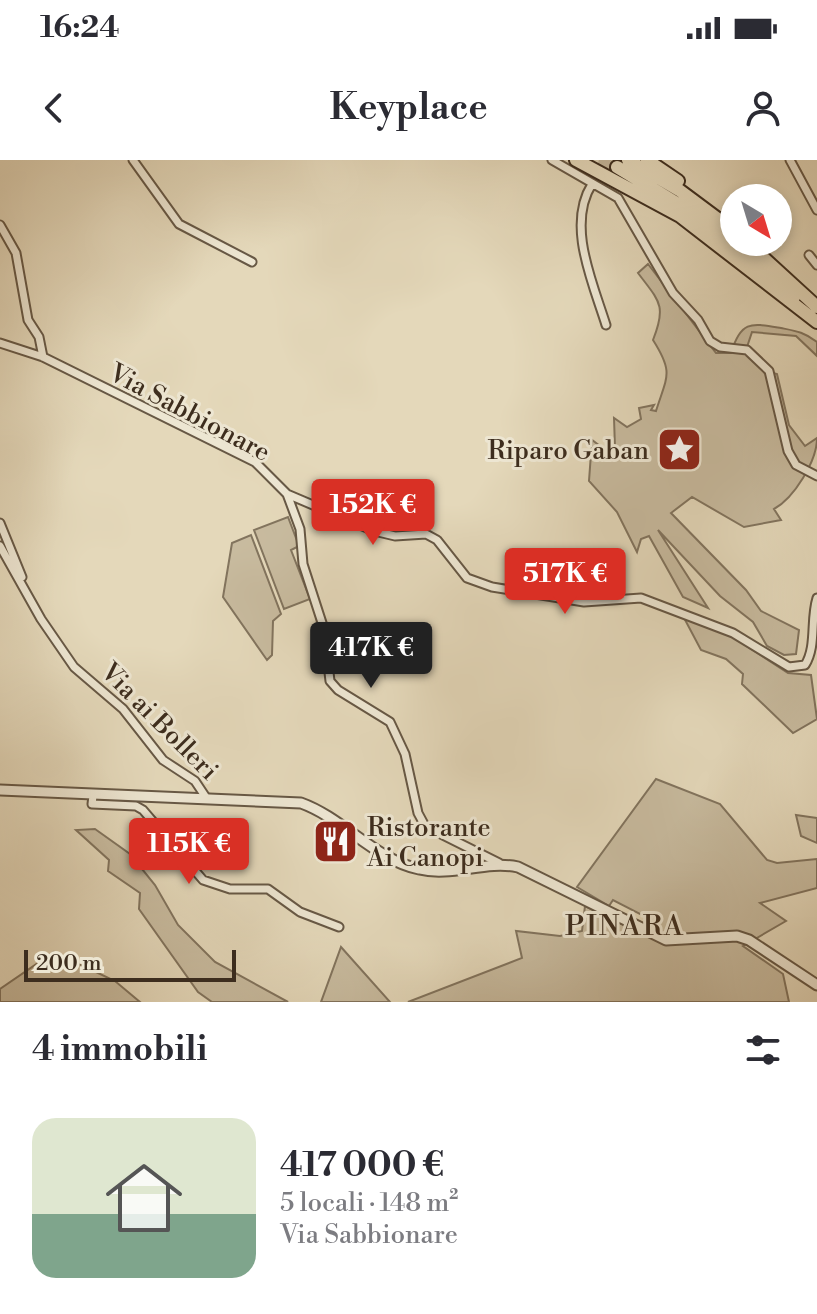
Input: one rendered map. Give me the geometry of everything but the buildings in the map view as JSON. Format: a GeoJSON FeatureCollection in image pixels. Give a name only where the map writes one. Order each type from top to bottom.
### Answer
{"type":"FeatureCollection","features":[{"type":"Feature","properties":{"kind":"highway"},"geometry":{"type":"LineString","coordinates":[[576,160],[680,216],[817,321]]}},
{"type":"Feature","properties":{"kind":"highway"},"geometry":{"type":"LineString","coordinates":[[647,160],[720,215]]}},
{"type":"Feature","properties":{"kind":"highway"},"geometry":{"type":"LineString","coordinates":[[623,163],[701,218],[817,321]]}},
{"type":"Feature","properties":{"kind":"highway"},"geometry":{"type":"LineString","coordinates":[[623,163],[679,190],[720,221]]}},
{"type":"Feature","properties":{"kind":"highway"},"geometry":{"type":"LineString","coordinates":[[762,256],[817,307]]}},
{"type":"Feature","properties":{"kind":"street"},"geometry":{"type":"LineString","coordinates":[[133,160],[179,224],[252,262]]}},
{"type":"Feature","properties":{"kind":"street"},"geometry":{"type":"LineString","coordinates":[[552,160],[618,198],[673,293],[698,320],[710,341],[720,347],[747,350],[769,371],[788,451],[796,465],[817,476]]}},
{"type":"Feature","properties":{"kind":"street"},"geometry":{"type":"LineString","coordinates":[[790,160],[817,210]]}},
{"type":"Feature","properties":{"kind":"street"},"geometry":{"type":"LineString","coordinates":[[592,184],[581,209],[592,289],[606,325]]}},
{"type":"Feature","properties":{"kind":"street"},"geometry":{"type":"LineString","coordinates":[[0,225],[16,253],[28,320],[39,337],[43,357]]}},
{"type":"Feature","properties":{"kind":"street"},"geometry":{"type":"LineString","coordinates":[[809,255],[817,265]]}},
{"type":"Feature","properties":{"kind":"street","name":"Via Sabbionare"},"geometry":{"type":"LineString","coordinates":[[0,343],[43,357],[255,462],[287,494],[300,529],[303,564],[324,629],[330,681],[338,690],[390,722],[405,754],[418,813],[425,826],[499,863]]}},
{"type":"Feature","properties":{"kind":"street"},"geometry":{"type":"LineString","coordinates":[[287,494],[374,531],[395,536],[426,534],[437,540],[467,578],[492,587],[584,602],[641,598],[733,633],[789,667],[805,665],[812,653],[813,612],[817,598]]}},
{"type":"Feature","properties":{"kind":"street"},"geometry":{"type":"LineString","coordinates":[[0,523],[20,566],[21,579]]}},
{"type":"Feature","properties":{"kind":"street"},"geometry":{"type":"LineString","coordinates":[[0,546],[21,579]]}},
{"type":"Feature","properties":{"kind":"street","name":"Via ai Bolleri"},"geometry":{"type":"LineString","coordinates":[[21,579],[74,667],[123,709],[163,760],[195,781],[207,799],[301,803],[320,810],[388,855],[422,870],[499,863],[518,867],[666,940],[737,936],[817,985]]}},
{"type":"Feature","properties":{"kind":"street"},"geometry":{"type":"LineString","coordinates":[[0,790],[207,799]]}},
{"type":"Feature","properties":{"kind":"street"},"geometry":{"type":"LineString","coordinates":[[93,796],[92,804],[136,806],[143,810],[203,880],[230,889],[268,889],[300,912],[339,927]]}},
{"type":"Feature","properties":{"kind":"shaded area"},"geometry":{"type":"Polygon","coordinates":[[[648,264],[716,353],[731,353],[743,329],[755,325],[796,331],[817,342],[817,356],[796,336],[752,332],[745,353],[763,370],[777,374],[789,425],[805,446],[817,438],[813,457],[803,478],[782,504],[774,509],[781,520],[744,527],[692,497],[671,513],[746,590],[761,611],[799,630],[796,654],[784,655],[767,646],[753,622],[720,596],[658,530],[708,608],[683,597],[649,536],[641,539],[637,552],[617,512],[589,481],[592,440],[608,452],[615,448],[614,418],[627,427],[641,419],[639,408],[654,405],[651,410],[656,411],[665,382],[664,360],[653,340],[660,319],[659,304],[638,273],[648,264]]]}},
{"type":"Feature","properties":{"kind":"shaded area"},"geometry":{"type":"Polygon","coordinates":[[[288,517],[299,546],[291,550],[310,599],[284,609],[254,530],[288,517]]]}},
{"type":"Feature","properties":{"kind":"shaded area"},"geometry":{"type":"Polygon","coordinates":[[[251,535],[281,614],[273,621],[272,655],[267,660],[223,597],[232,543],[251,535]]]}},
{"type":"Feature","properties":{"kind":"shaded area"},"geometry":{"type":"Polygon","coordinates":[[[683,616],[731,636],[788,673],[811,675],[817,719],[793,733],[742,684],[743,674],[726,659],[701,650],[683,616]]]}},
{"type":"Feature","properties":{"kind":"shaded area"},"geometry":{"type":"Polygon","coordinates":[[[656,779],[720,804],[767,860],[777,863],[817,859],[817,888],[760,903],[786,921],[743,946],[783,974],[789,1002],[408,1002],[522,958],[516,931],[560,936],[582,931],[585,906],[642,934],[652,920],[613,900],[609,906],[577,887],[656,779]]]}},
{"type":"Feature","properties":{"kind":"shaded area"},"geometry":{"type":"Polygon","coordinates":[[[796,815],[817,818],[817,843],[801,836],[796,815]]]}},
{"type":"Feature","properties":{"kind":"shaded area"},"geometry":{"type":"Polygon","coordinates":[[[95,829],[130,854],[155,885],[178,925],[215,962],[288,1002],[212,1002],[198,992],[139,909],[140,893],[108,871],[109,860],[76,830],[95,829]]]}},
{"type":"Feature","properties":{"kind":"shaded area"},"geometry":{"type":"Polygon","coordinates":[[[341,947],[390,1002],[321,1002],[341,947]]]}},
{"type":"Feature","properties":{"kind":"shaded area"},"geometry":{"type":"Polygon","coordinates":[[[54,952],[115,981],[140,1002],[0,1002],[0,989],[54,952]]]}},
{"type":"Feature","properties":{"kind":"tunnel"},"geometry":{"type":"LineString","coordinates":[[599,160],[617,167]]}},
{"type":"Feature","properties":{"kind":"place","name":"Riparo Gaban"},"geometry":{"type":"Point","coordinates":[680,450]}},
{"type":"Feature","properties":{"kind":"place","name":"Ristorante Ai Canopi"},"geometry":{"type":"Point","coordinates":[336,842]}},
{"type":"Feature","properties":{"kind":"district","name":"PINARA"},"geometry":{"type":"Point","coordinates":[625,925]}}]}
